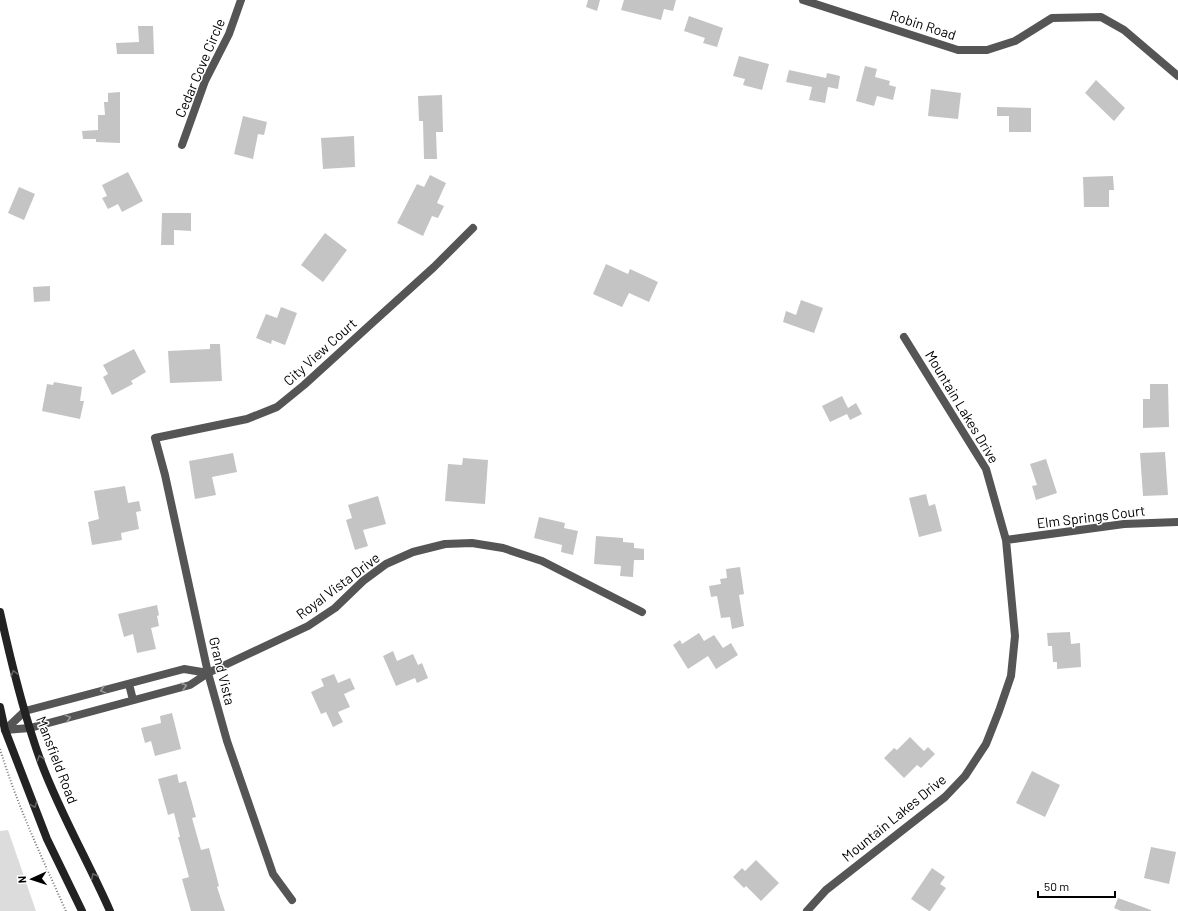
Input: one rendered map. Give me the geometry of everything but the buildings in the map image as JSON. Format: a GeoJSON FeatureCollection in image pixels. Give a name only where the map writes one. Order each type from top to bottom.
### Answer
{"type":"FeatureCollection","features":[{"type":"Feature","properties":{"kind":"main road","name":"Mansfield Road"},"geometry":{"type":"LineString","coordinates":[[0,612],[8,650],[41,762],[63,813],[110,911]]}},
{"type":"Feature","properties":{"kind":"main road"},"geometry":{"type":"LineString","coordinates":[[0,707],[5,730],[47,839],[82,911]]}},
{"type":"Feature","properties":{"kind":"street","name":"Cedar Cove Circle"},"geometry":{"type":"LineString","coordinates":[[182,145],[205,81],[229,34],[241,0]]}},
{"type":"Feature","properties":{"kind":"street","name":"Robin Road"},"geometry":{"type":"LineString","coordinates":[[803,0],[958,50],[987,50],[1015,42],[1052,18],[1101,17],[1124,30],[1178,76]]}},
{"type":"Feature","properties":{"kind":"street","name":"City View Court"},"geometry":{"type":"LineString","coordinates":[[155,438],[248,420],[277,407],[304,386],[434,267],[472,228]]}},
{"type":"Feature","properties":{"kind":"street","name":"Mountain Lakes Drive"},"geometry":{"type":"LineString","coordinates":[[807,911],[826,890],[945,797],[965,776],[986,744],[1011,676],[1015,636],[1006,540],[986,469],[904,337]]}},
{"type":"Feature","properties":{"kind":"street","name":"Grand Vista"},"geometry":{"type":"LineString","coordinates":[[155,438],[165,475],[208,673],[227,741],[273,874],[292,900]]}},
{"type":"Feature","properties":{"kind":"street","name":"Elm Springs Court"},"geometry":{"type":"LineString","coordinates":[[1006,540],[1124,524],[1178,522]]}},
{"type":"Feature","properties":{"kind":"street","name":"Royal Vista Drive"},"geometry":{"type":"LineString","coordinates":[[5,730],[30,728],[190,685],[208,673],[308,626],[335,608],[363,581],[386,564],[413,552],[445,544],[472,543],[503,548],[542,561],[642,612]]}},
{"type":"Feature","properties":{"kind":"street"},"geometry":{"type":"LineString","coordinates":[[5,730],[25,711],[184,669],[208,673]]}},
{"type":"Feature","properties":{"kind":"street"},"geometry":{"type":"LineString","coordinates":[[129,684],[133,700]]}},
{"type":"Feature","properties":{"kind":"path"},"geometry":{"type":"LineString","coordinates":[[0,749],[7,772],[33,839],[66,911]]}},
{"type":"Feature","properties":{"kind":"shaded area"},"geometry":{"type":"Polygon","coordinates":[[[8,830],[36,911],[0,911],[0,831],[8,830]]]}}]}
